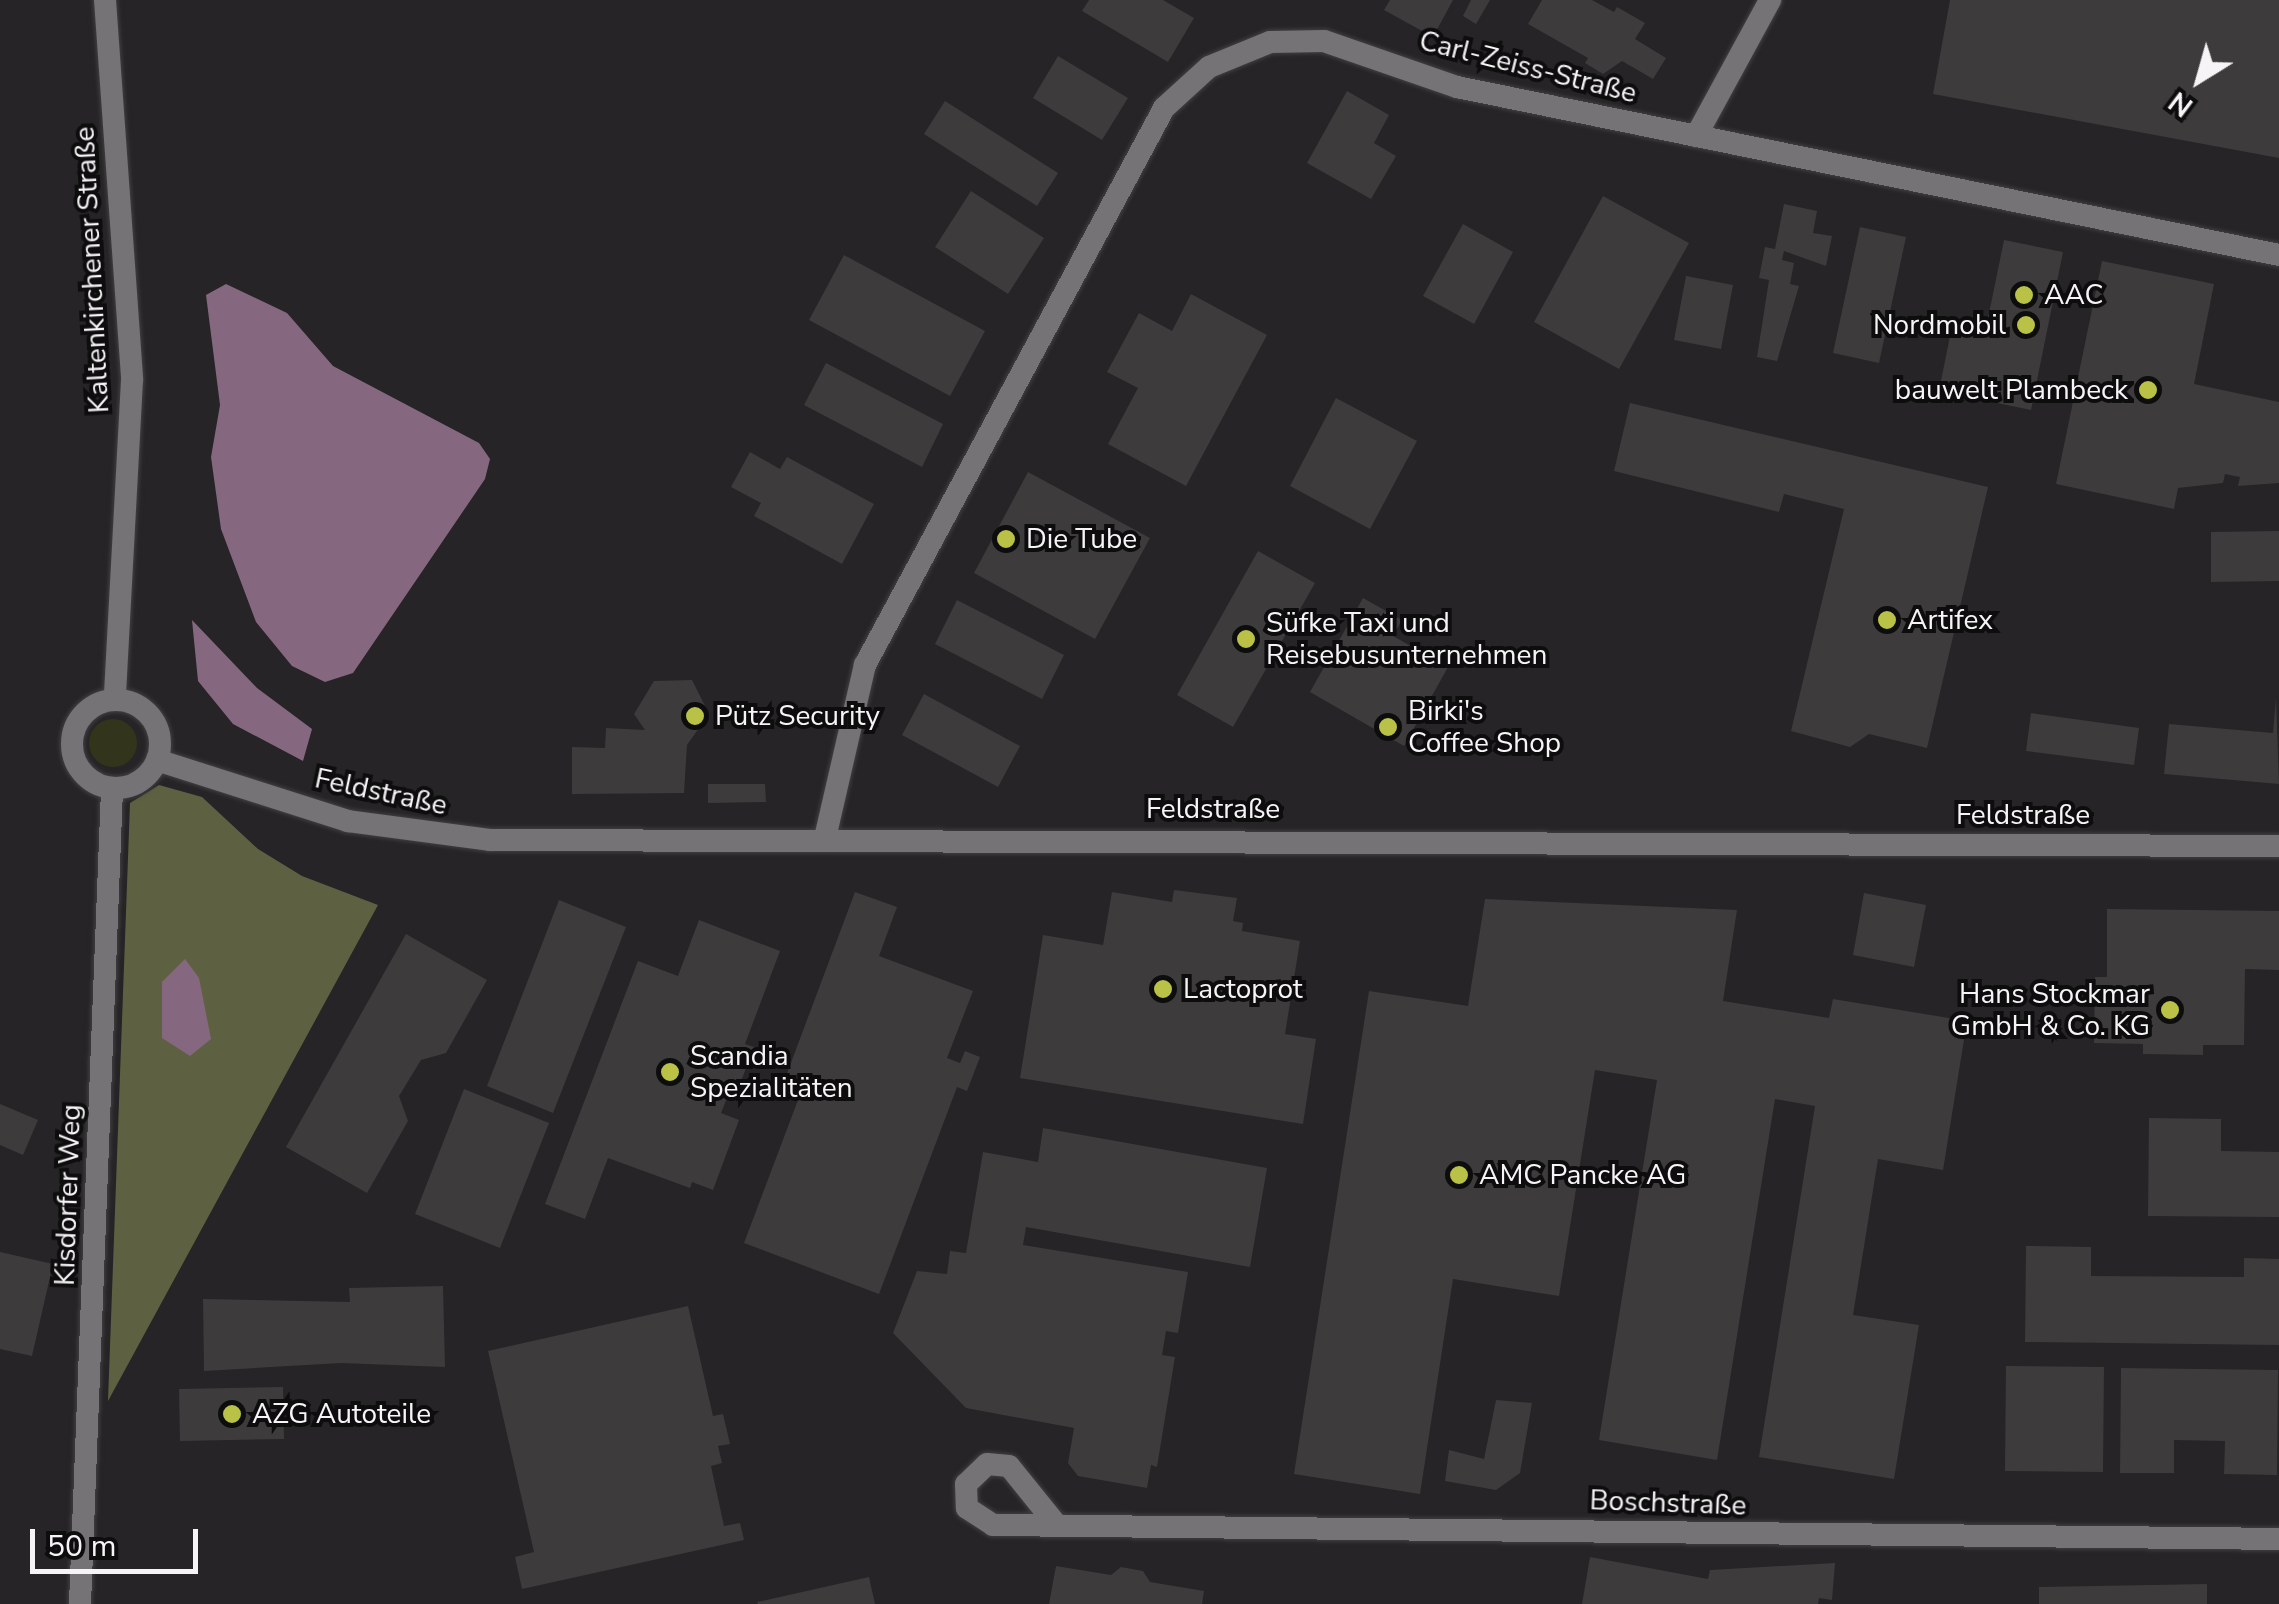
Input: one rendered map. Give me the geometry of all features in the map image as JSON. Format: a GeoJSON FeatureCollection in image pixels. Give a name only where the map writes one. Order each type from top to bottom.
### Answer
{"type":"FeatureCollection","features":[{"type":"Feature","properties":{"kind":"street","name":"Kaltenkirchener Straße"},"geometry":{"type":"LineString","coordinates":[[104,0],[132,380],[128,537],[115,699]]}},
{"type":"Feature","properties":{"kind":"street"},"geometry":{"type":"LineString","coordinates":[[1696,136],[1770,0]]}},
{"type":"Feature","properties":{"kind":"street","name":"Carl-Zeiss-Straße"},"geometry":{"type":"LineString","coordinates":[[825,838],[865,665],[1164,108],[1209,67],[1270,42],[1324,40],[1457,87],[2279,255]]}},
{"type":"Feature","properties":{"kind":"street"},"geometry":{"type":"LineString","coordinates":[[115,699],[153,718],[158,760],[139,782],[112,788],[76,764],[73,734],[88,710],[115,699]]}},
{"type":"Feature","properties":{"kind":"street","name":"Feldstraße"},"geometry":{"type":"LineString","coordinates":[[158,760],[398,832],[490,840],[825,838],[2279,846]]}},
{"type":"Feature","properties":{"kind":"street","name":"Kisdorfer Weg"},"geometry":{"type":"LineString","coordinates":[[80,1604],[112,788]]}},
{"type":"Feature","properties":{"kind":"street","name":"Boschstraße"},"geometry":{"type":"LineString","coordinates":[[1055,1523],[2279,1539]]}},
{"type":"Feature","properties":{"kind":"green space"},"geometry":{"type":"Polygon","coordinates":[[[113,719],[130,726],[137,743],[130,760],[113,767],[96,760],[89,743],[96,726],[113,719]]]}},
{"type":"Feature","properties":{"kind":"green space"},"geometry":{"type":"Polygon","coordinates":[[[159,785],[202,797],[258,849],[302,876],[378,905],[108,1401],[130,803],[159,785]]]}},
{"type":"Feature","properties":{"kind":"shaded area"},"geometry":{"type":"Polygon","coordinates":[[[226,284],[287,313],[333,366],[479,443],[490,459],[485,479],[353,673],[325,682],[292,666],[256,622],[221,529],[211,457],[220,405],[206,295],[226,284]]]}},
{"type":"Feature","properties":{"kind":"shaded area"},"geometry":{"type":"Polygon","coordinates":[[[192,620],[257,688],[312,729],[303,761],[233,724],[198,681],[192,620]]]}},
{"type":"Feature","properties":{"kind":"shaded area"},"geometry":{"type":"Polygon","coordinates":[[[185,959],[199,978],[211,1039],[190,1056],[162,1038],[162,982],[185,959]]]}},
{"type":"Feature","properties":{"kind":"building"},"geometry":{"type":"Polygon","coordinates":[[[1089,0],[1163,0],[1194,18],[1168,62],[1082,11],[1089,0]]]}},
{"type":"Feature","properties":{"kind":"building"},"geometry":{"type":"Polygon","coordinates":[[[1390,0],[1453,0],[1433,37],[1384,10],[1390,0]]]}},
{"type":"Feature","properties":{"kind":"building"},"geometry":{"type":"Polygon","coordinates":[[[1471,0],[1490,0],[1476,24],[1463,16],[1471,0]]]}},
{"type":"Feature","properties":{"kind":"building"},"geometry":{"type":"Polygon","coordinates":[[[1542,0],[1592,0],[1614,12],[1617,7],[1645,23],[1635,39],[1666,58],[1653,79],[1622,61],[1603,74],[1585,63],[1588,58],[1528,24],[1542,0]]]}},
{"type":"Feature","properties":{"kind":"building"},"geometry":{"type":"Polygon","coordinates":[[[1950,0],[2279,0],[2279,158],[1933,94],[1950,0]]]}},
{"type":"Feature","properties":{"kind":"building"},"geometry":{"type":"Polygon","coordinates":[[[1058,56],[1128,98],[1102,140],[1033,98],[1058,56]]]}},
{"type":"Feature","properties":{"kind":"building"},"geometry":{"type":"Polygon","coordinates":[[[1347,91],[1389,115],[1374,143],[1396,156],[1371,199],[1307,163],[1347,91]]]}},
{"type":"Feature","properties":{"kind":"building"},"geometry":{"type":"Polygon","coordinates":[[[945,101],[1058,173],[1037,206],[924,134],[945,101]]]}},
{"type":"Feature","properties":{"kind":"building"},"geometry":{"type":"Polygon","coordinates":[[[971,191],[1044,238],[1008,294],[935,247],[971,191]]]}},
{"type":"Feature","properties":{"kind":"building"},"geometry":{"type":"Polygon","coordinates":[[[1603,196],[1689,243],[1619,369],[1534,322],[1603,196]]]}},
{"type":"Feature","properties":{"kind":"building"},"geometry":{"type":"Polygon","coordinates":[[[1784,204],[1817,211],[1813,233],[1832,236],[1826,266],[1784,251],[1782,260],[1794,263],[1790,284],[1799,286],[1777,361],[1757,357],[1769,280],[1759,278],[1765,247],[1775,249],[1784,204]]]}},
{"type":"Feature","properties":{"kind":"building"},"geometry":{"type":"Polygon","coordinates":[[[1463,224],[1513,252],[1474,324],[1423,296],[1463,224]]]}},
{"type":"Feature","properties":{"kind":"building"},"geometry":{"type":"Polygon","coordinates":[[[1860,227],[1906,237],[1879,363],[1833,353],[1860,227]]]}},
{"type":"Feature","properties":{"kind":"building"},"geometry":{"type":"Polygon","coordinates":[[[2004,240],[2063,252],[2031,410],[1939,391],[1951,331],[1984,338],[2004,240]]]}},
{"type":"Feature","properties":{"kind":"building"},"geometry":{"type":"Polygon","coordinates":[[[844,255],[985,331],[950,396],[809,320],[844,255]]]}},
{"type":"Feature","properties":{"kind":"building","name":"bauwelt Plambeck"},"geometry":{"type":"Polygon","coordinates":[[[2102,261],[2214,284],[2194,384],[2279,402],[2279,483],[2238,486],[2240,477],[2225,474],[2223,483],[2178,488],[2174,509],[2056,484],[2102,261]]]}},
{"type":"Feature","properties":{"kind":"building"},"geometry":{"type":"Polygon","coordinates":[[[1686,276],[1733,285],[1721,349],[1674,340],[1686,276]]]}},
{"type":"Feature","properties":{"kind":"building"},"geometry":{"type":"Polygon","coordinates":[[[1191,294],[1267,335],[1186,486],[1108,444],[1138,388],[1107,372],[1139,313],[1172,331],[1191,294]]]}},
{"type":"Feature","properties":{"kind":"building"},"geometry":{"type":"Polygon","coordinates":[[[826,363],[943,424],[922,467],[804,405],[826,363]]]}},
{"type":"Feature","properties":{"kind":"building"},"geometry":{"type":"Polygon","coordinates":[[[1336,398],[1417,441],[1370,529],[1290,486],[1336,398]]]}},
{"type":"Feature","properties":{"kind":"building","name":"Artifex"},"geometry":{"type":"Polygon","coordinates":[[[1630,403],[1988,487],[1927,748],[1869,734],[1850,747],[1791,731],[1844,509],[1784,494],[1779,512],[1614,471],[1630,403]]]}},
{"type":"Feature","properties":{"kind":"building"},"geometry":{"type":"Polygon","coordinates":[[[750,452],[780,469],[787,457],[874,504],[842,564],[754,516],[761,503],[731,487],[750,452]]]}},
{"type":"Feature","properties":{"kind":"building"},"geometry":{"type":"Polygon","coordinates":[[[1028,472],[1150,538],[1095,639],[974,573],[1028,472]]]}},
{"type":"Feature","properties":{"kind":"building"},"geometry":{"type":"Polygon","coordinates":[[[2279,531],[2279,581],[2211,582],[2211,532],[2279,531]]]}},
{"type":"Feature","properties":{"kind":"building","name":"Süfke Taxi und Reisebusunternehmen"},"geometry":{"type":"Polygon","coordinates":[[[1258,551],[1315,583],[1233,727],[1177,695],[1258,551]]]}},
{"type":"Feature","properties":{"kind":"building"},"geometry":{"type":"Polygon","coordinates":[[[1363,598],[1402,620],[1393,636],[1448,667],[1404,746],[1310,692],[1363,598]]]}},
{"type":"Feature","properties":{"kind":"building"},"geometry":{"type":"Polygon","coordinates":[[[957,600],[1064,655],[1042,699],[935,644],[957,600]]]}},
{"type":"Feature","properties":{"kind":"building"},"geometry":{"type":"Polygon","coordinates":[[[692,680],[709,714],[687,745],[684,793],[572,794],[572,747],[605,748],[606,728],[645,730],[634,714],[654,681],[692,680]]]}},
{"type":"Feature","properties":{"kind":"building"},"geometry":{"type":"Polygon","coordinates":[[[924,694],[1020,746],[998,787],[902,735],[924,694]]]}},
{"type":"Feature","properties":{"kind":"building"},"geometry":{"type":"Polygon","coordinates":[[[2276,698],[2279,784],[2164,774],[2169,724],[2273,733],[2276,698]]]}},
{"type":"Feature","properties":{"kind":"building"},"geometry":{"type":"Polygon","coordinates":[[[2031,713],[2139,728],[2134,765],[2026,751],[2031,713]]]}},
{"type":"Feature","properties":{"kind":"building"},"geometry":{"type":"Polygon","coordinates":[[[708,784],[765,784],[766,802],[708,803],[708,784]]]}},
{"type":"Feature","properties":{"kind":"building","name":"Lactoprot"},"geometry":{"type":"Polygon","coordinates":[[[1174,890],[1237,898],[1233,921],[1243,923],[1242,931],[1300,941],[1285,1034],[1316,1039],[1303,1124],[1020,1078],[1043,935],[1103,945],[1112,892],[1172,902],[1174,890]]]}},
{"type":"Feature","properties":{"kind":"building"},"geometry":{"type":"Polygon","coordinates":[[[855,892],[897,907],[879,956],[973,991],[947,1058],[960,1063],[965,1051],[980,1057],[967,1091],[957,1087],[879,1294],[744,1243],[798,1100],[780,1092],[855,892]]]}},
{"type":"Feature","properties":{"kind":"building"},"geometry":{"type":"Polygon","coordinates":[[[1864,893],[1926,905],[1914,967],[1853,955],[1864,893]]]}},
{"type":"Feature","properties":{"kind":"building"},"geometry":{"type":"Polygon","coordinates":[[[1485,899],[1737,910],[1723,1001],[1829,1018],[1833,999],[1967,1021],[1943,1170],[1878,1159],[1853,1315],[1919,1325],[1894,1479],[1759,1457],[1815,1106],[1775,1099],[1717,1460],[1599,1440],[1657,1080],[1595,1070],[1559,1296],[1453,1279],[1420,1494],[1294,1474],[1369,991],[1468,1006],[1485,899]]]}},
{"type":"Feature","properties":{"kind":"building"},"geometry":{"type":"Polygon","coordinates":[[[559,900],[626,927],[553,1113],[487,1086],[559,900]]]}},
{"type":"Feature","properties":{"kind":"building","name":"Hans Stockmar GmbH & Co. KG"},"geometry":{"type":"Polygon","coordinates":[[[2107,909],[2279,911],[2279,970],[2245,969],[2244,1045],[2203,1045],[2203,1055],[2143,1054],[2143,1044],[2094,1043],[2095,977],[2107,977],[2107,909]]]}},
{"type":"Feature","properties":{"kind":"building","name":"Scandia Spezialitäten"},"geometry":{"type":"Polygon","coordinates":[[[699,920],[780,951],[745,1044],[754,1047],[734,1100],[727,1098],[721,1113],[739,1120],[713,1190],[692,1182],[690,1188],[608,1158],[585,1219],[545,1204],[638,961],[678,976],[699,920]]]}},
{"type":"Feature","properties":{"kind":"building"},"geometry":{"type":"Polygon","coordinates":[[[406,934],[487,980],[446,1053],[421,1060],[399,1096],[408,1121],[367,1193],[286,1147],[406,934]]]}},
{"type":"Feature","properties":{"kind":"building"},"geometry":{"type":"Polygon","coordinates":[[[464,1089],[549,1123],[500,1248],[415,1214],[464,1089]]]}},
{"type":"Feature","properties":{"kind":"building"},"geometry":{"type":"Polygon","coordinates":[[[0,1104],[38,1120],[23,1155],[0,1145],[0,1104]]]}},
{"type":"Feature","properties":{"kind":"building"},"geometry":{"type":"Polygon","coordinates":[[[2149,1118],[2221,1119],[2221,1151],[2279,1152],[2279,1217],[2148,1216],[2149,1118]]]}},
{"type":"Feature","properties":{"kind":"building"},"geometry":{"type":"Polygon","coordinates":[[[1043,1128],[1267,1168],[1250,1267],[1026,1227],[1023,1245],[1188,1272],[1178,1333],[1166,1331],[1162,1355],[1175,1357],[1157,1467],[1151,1465],[1147,1488],[1078,1476],[1068,1463],[1074,1428],[966,1408],[893,1333],[917,1271],[947,1274],[950,1251],[966,1253],[983,1152],[1038,1162],[1043,1128]]]}},
{"type":"Feature","properties":{"kind":"building"},"geometry":{"type":"Polygon","coordinates":[[[2026,1246],[2091,1247],[2091,1276],[2244,1277],[2244,1258],[2279,1259],[2279,1345],[2025,1342],[2026,1246]]]}},
{"type":"Feature","properties":{"kind":"building"},"geometry":{"type":"Polygon","coordinates":[[[0,1252],[53,1264],[32,1356],[0,1349],[0,1252]]]}},
{"type":"Feature","properties":{"kind":"building"},"geometry":{"type":"Polygon","coordinates":[[[443,1286],[445,1367],[341,1363],[204,1371],[203,1299],[350,1302],[349,1288],[443,1286]]]}},
{"type":"Feature","properties":{"kind":"building"},"geometry":{"type":"Polygon","coordinates":[[[688,1306],[713,1416],[723,1414],[730,1444],[718,1446],[722,1463],[711,1466],[724,1526],[740,1523],[744,1540],[522,1589],[515,1557],[534,1552],[488,1351],[688,1306]]]}},
{"type":"Feature","properties":{"kind":"building"},"geometry":{"type":"Polygon","coordinates":[[[2006,1366],[2104,1367],[2103,1472],[2005,1471],[2006,1366]]]}},
{"type":"Feature","properties":{"kind":"building"},"geometry":{"type":"Polygon","coordinates":[[[2121,1368],[2278,1370],[2277,1475],[2224,1474],[2225,1441],[2174,1440],[2174,1473],[2120,1473],[2121,1368]]]}},
{"type":"Feature","properties":{"kind":"building","name":"AZG Autoteile"},"geometry":{"type":"Polygon","coordinates":[[[283,1387],[284,1439],[180,1441],[179,1389],[283,1387]]]}},
{"type":"Feature","properties":{"kind":"building"},"geometry":{"type":"Polygon","coordinates":[[[1496,1400],[1532,1403],[1520,1473],[1496,1490],[1445,1481],[1449,1450],[1484,1459],[1496,1400]]]}},
{"type":"Feature","properties":{"kind":"building"},"geometry":{"type":"Polygon","coordinates":[[[1590,1557],[1708,1579],[1710,1570],[1835,1563],[1832,1600],[1819,1598],[1818,1604],[1582,1604],[1590,1557]]]}},
{"type":"Feature","properties":{"kind":"building"},"geometry":{"type":"Polygon","coordinates":[[[1056,1566],[1111,1575],[1121,1567],[1143,1571],[1150,1582],[1204,1591],[1202,1604],[1049,1604],[1056,1566]]]}},
{"type":"Feature","properties":{"kind":"building"},"geometry":{"type":"Polygon","coordinates":[[[869,1577],[875,1604],[757,1602],[869,1577]]]}},
{"type":"Feature","properties":{"kind":"building"},"geometry":{"type":"Polygon","coordinates":[[[2207,1584],[2207,1604],[2039,1604],[2039,1587],[2207,1584]]]}},
{"type":"Feature","properties":{"kind":"place","name":"AAC"},"geometry":{"type":"Point","coordinates":[2024,295]}},
{"type":"Feature","properties":{"kind":"place","name":"Nordmobil"},"geometry":{"type":"Point","coordinates":[2026,325]}},
{"type":"Feature","properties":{"kind":"place","name":"bauwelt Plambeck"},"geometry":{"type":"Point","coordinates":[2148,390]}},
{"type":"Feature","properties":{"kind":"place","name":"Die Tube"},"geometry":{"type":"Point","coordinates":[1006,539]}},
{"type":"Feature","properties":{"kind":"place","name":"Artifex"},"geometry":{"type":"Point","coordinates":[1887,620]}},
{"type":"Feature","properties":{"kind":"place","name":"Süfke Taxi und Reisebusunternehmen"},"geometry":{"type":"Point","coordinates":[1246,639]}},
{"type":"Feature","properties":{"kind":"place","name":"Pütz Security"},"geometry":{"type":"Point","coordinates":[695,716]}},
{"type":"Feature","properties":{"kind":"place","name":"Birki's Coffee Shop"},"geometry":{"type":"Point","coordinates":[1388,727]}},
{"type":"Feature","properties":{"kind":"place","name":"Lactoprot"},"geometry":{"type":"Point","coordinates":[1163,989]}},
{"type":"Feature","properties":{"kind":"place","name":"Hans Stockmar GmbH & Co. KG"},"geometry":{"type":"Point","coordinates":[2170,1010]}},
{"type":"Feature","properties":{"kind":"place","name":"Scandia Spezialitäten"},"geometry":{"type":"Point","coordinates":[670,1072]}},
{"type":"Feature","properties":{"kind":"place","name":"AMC Pancke AG"},"geometry":{"type":"Point","coordinates":[1459,1175]}},
{"type":"Feature","properties":{"kind":"place","name":"AZG Autoteile"},"geometry":{"type":"Point","coordinates":[232,1414]}}]}
